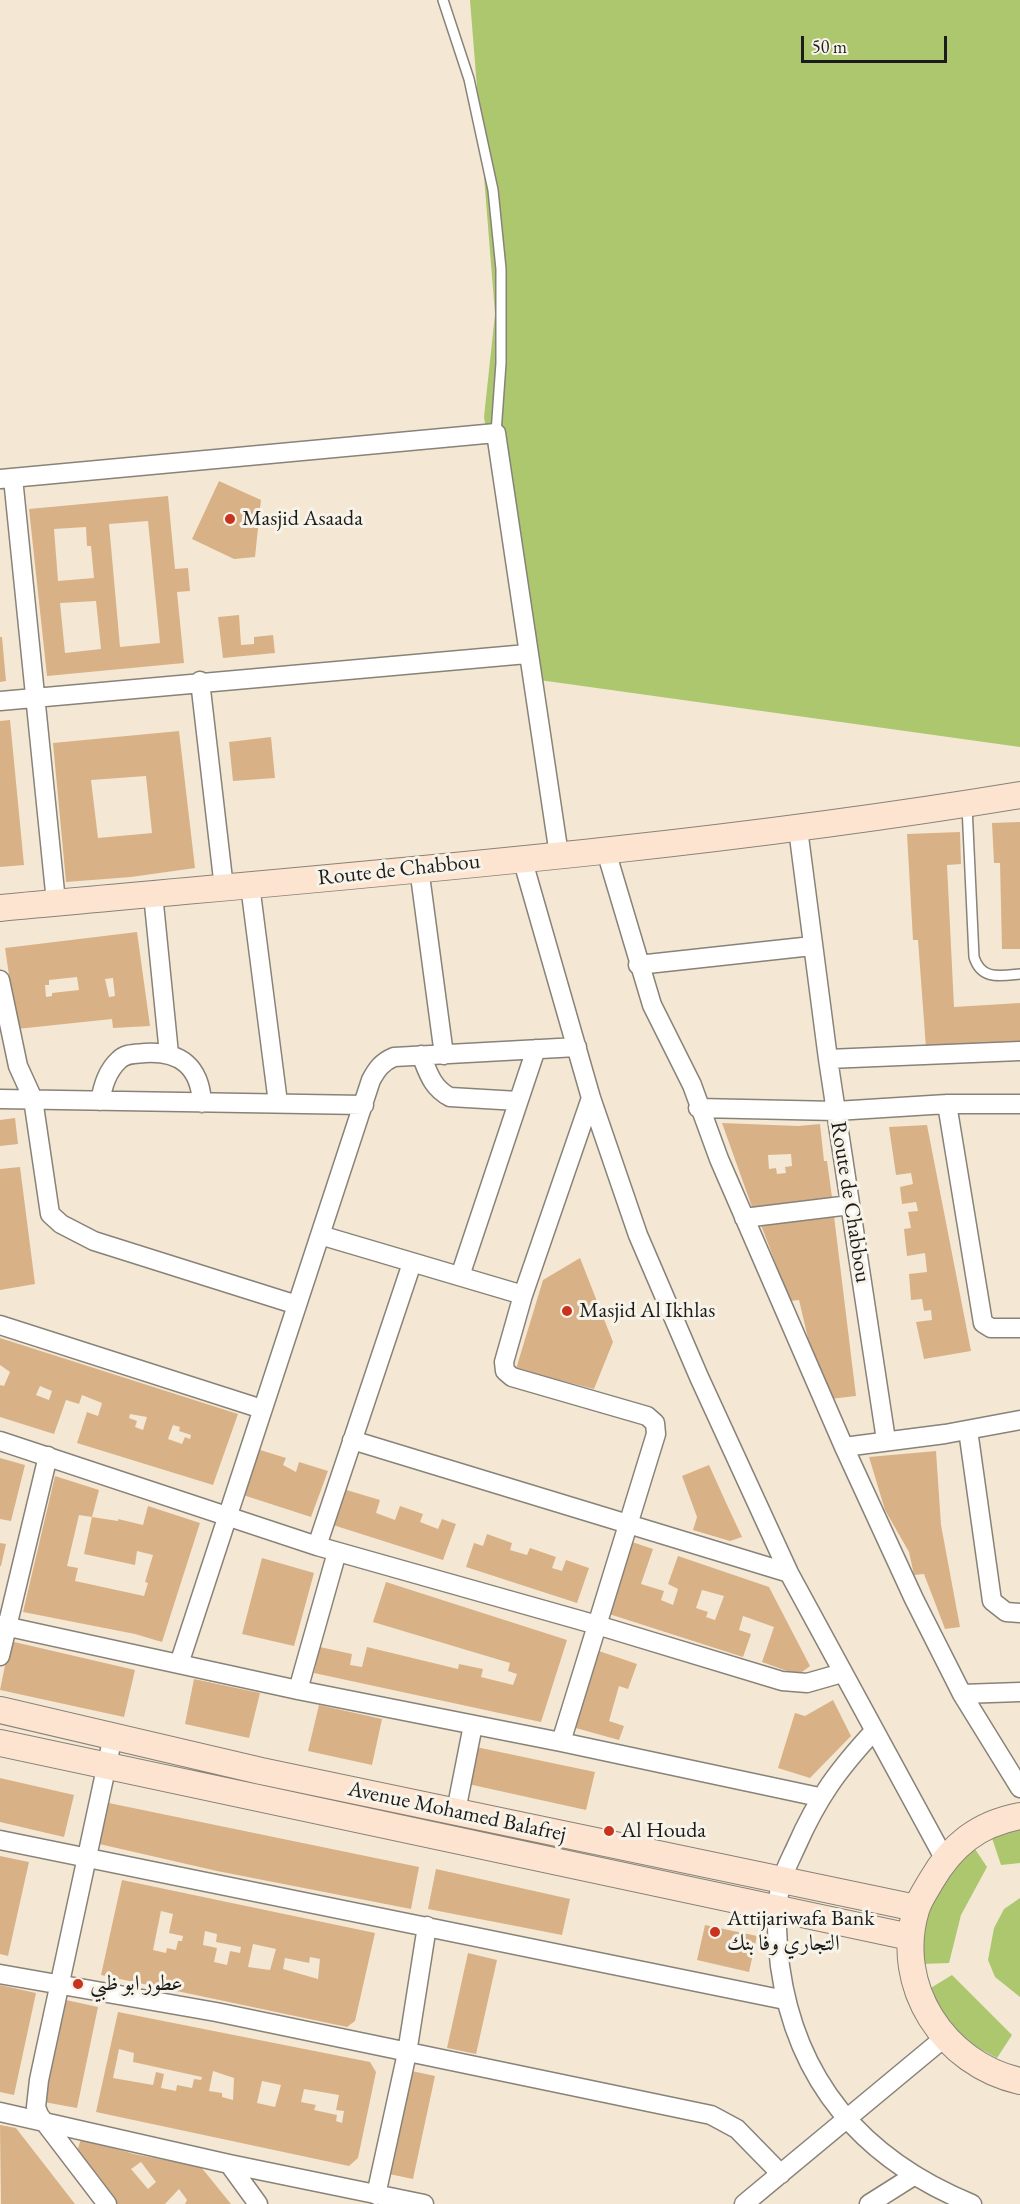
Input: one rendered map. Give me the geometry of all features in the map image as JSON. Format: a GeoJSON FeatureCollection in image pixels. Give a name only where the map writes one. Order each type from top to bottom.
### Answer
{"type":"FeatureCollection","features":[{"type":"Feature","properties":{"kind":"street"},"geometry":{"type":"LineString","coordinates":[[56,902],[7,479],[496,433],[527,654],[559,855]]}},
{"type":"Feature","properties":{"kind":"street"},"geometry":{"type":"LineString","coordinates":[[0,701],[200,681],[527,654]]}},
{"type":"Feature","properties":{"kind":"street"},"geometry":{"type":"LineString","coordinates":[[200,681],[224,888]]}},
{"type":"Feature","properties":{"kind":"street","name":"Route de Chabbou"},"geometry":{"type":"LineString","coordinates":[[0,908],[606,851],[798,829],[1020,795]]}},
{"type":"Feature","properties":{"kind":"street","name":"Route de Chabbou"},"geometry":{"type":"LineString","coordinates":[[798,829],[828,1059],[886,1440]]}},
{"type":"Feature","properties":{"kind":"street"},"geometry":{"type":"LineString","coordinates":[[606,851],[638,965],[656,1014],[692,1085],[698,1108],[744,1218],[844,1447],[914,1599],[962,1694],[1020,1788]]}},
{"type":"Feature","properties":{"kind":"street"},"geometry":{"type":"LineString","coordinates":[[522,858],[591,1098],[638,1235],[699,1377],[789,1573],[944,1858]]}},
{"type":"Feature","properties":{"kind":"street"},"geometry":{"type":"LineString","coordinates":[[419,868],[444,1055]]}},
{"type":"Feature","properties":{"kind":"street"},"geometry":{"type":"LineString","coordinates":[[250,885],[278,1104]]}},
{"type":"Feature","properties":{"kind":"street"},"geometry":{"type":"LineString","coordinates":[[153,894],[169,1054]]}},
{"type":"Feature","properties":{"kind":"street"},"geometry":{"type":"LineString","coordinates":[[638,965],[812,946]]}},
{"type":"Feature","properties":{"kind":"street"},"geometry":{"type":"LineString","coordinates":[[0,980],[18,1066],[33,1099],[50,1214],[61,1224],[117,1249],[297,1305]]}},
{"type":"Feature","properties":{"kind":"street"},"geometry":{"type":"LineString","coordinates":[[179,1664],[371,1080],[383,1062],[394,1057],[577,1047]]}},
{"type":"Feature","properties":{"kind":"street"},"geometry":{"type":"LineString","coordinates":[[460,1276],[536,1049]]}},
{"type":"Feature","properties":{"kind":"street"},"geometry":{"type":"LineString","coordinates":[[828,1059],[1020,1051]]}},
{"type":"Feature","properties":{"kind":"street"},"geometry":{"type":"LineString","coordinates":[[100,1101],[105,1080],[120,1059],[130,1054],[169,1054],[180,1059],[193,1071],[201,1088],[202,1103]]}},
{"type":"Feature","properties":{"kind":"street"},"geometry":{"type":"LineString","coordinates":[[421,1055],[432,1082],[440,1092],[450,1097],[518,1101]]}},
{"type":"Feature","properties":{"kind":"street"},"geometry":{"type":"LineString","coordinates":[[561,1742],[656,1434],[655,1423],[647,1416],[508,1375],[505,1371],[504,1362],[523,1295],[591,1098]]}},
{"type":"Feature","properties":{"kind":"street"},"geometry":{"type":"LineString","coordinates":[[0,1099],[364,1105]]}},
{"type":"Feature","properties":{"kind":"street"},"geometry":{"type":"LineString","coordinates":[[698,1108],[836,1111],[946,1104],[1020,1104]]}},
{"type":"Feature","properties":{"kind":"street"},"geometry":{"type":"LineString","coordinates":[[946,1104],[983,1323],[991,1328],[1020,1328]]}},
{"type":"Feature","properties":{"kind":"street"},"geometry":{"type":"LineString","coordinates":[[744,1218],[850,1205]]}},
{"type":"Feature","properties":{"kind":"street"},"geometry":{"type":"LineString","coordinates":[[320,1235],[523,1295]]}},
{"type":"Feature","properties":{"kind":"street"},"geometry":{"type":"LineString","coordinates":[[317,1546],[412,1263]]}},
{"type":"Feature","properties":{"kind":"street"},"geometry":{"type":"LineString","coordinates":[[0,1325],[262,1409]]}},
{"type":"Feature","properties":{"kind":"street"},"geometry":{"type":"LineString","coordinates":[[844,1447],[968,1430],[1020,1420]]}},
{"type":"Feature","properties":{"kind":"street"},"geometry":{"type":"LineString","coordinates":[[968,1430],[992,1601],[999,1608],[1020,1613]]}},
{"type":"Feature","properties":{"kind":"street"},"geometry":{"type":"LineString","coordinates":[[352,1440],[789,1573]]}},
{"type":"Feature","properties":{"kind":"street"},"geometry":{"type":"LineString","coordinates":[[0,1441],[317,1546],[597,1625],[782,1681],[807,1683],[842,1673]]}},
{"type":"Feature","properties":{"kind":"street"},"geometry":{"type":"LineString","coordinates":[[0,1656],[4,1626],[48,1456]]}},
{"type":"Feature","properties":{"kind":"street"},"geometry":{"type":"LineString","coordinates":[[298,1690],[337,1552]]}},
{"type":"Feature","properties":{"kind":"street"},"geometry":{"type":"LineString","coordinates":[[4,1626],[298,1690],[561,1742],[819,1797]]}},
{"type":"Feature","properties":{"kind":"street"},"geometry":{"type":"LineString","coordinates":[[962,1694],[1020,1692]]}},
{"type":"Feature","properties":{"kind":"street","name":"Avenue Mohamed Balafrej"},"geometry":{"type":"LineString","coordinates":[[0,1710],[456,1811],[916,1908]]}},
{"type":"Feature","properties":{"kind":"street"},"geometry":{"type":"LineString","coordinates":[[456,1811],[473,1725]]}},
{"type":"Feature","properties":{"kind":"street"},"geometry":{"type":"LineString","coordinates":[[874,1731],[849,1758],[819,1797],[782,1880],[777,1908],[785,2000],[800,2043],[813,2071],[846,2121],[882,2152],[915,2175],[972,2204]]}},
{"type":"Feature","properties":{"kind":"street"},"geometry":{"type":"LineString","coordinates":[[106,2204],[43,2122],[36,2107],[113,1736]]}},
{"type":"Feature","properties":{"kind":"street","name":"Avenue Mohamed Balafrej"},"geometry":{"type":"LineString","coordinates":[[0,1743],[441,1839],[910,1937]]}},
{"type":"Feature","properties":{"kind":"street"},"geometry":{"type":"LineString","coordinates":[[1020,1816],[1001,1820],[970,1835],[944,1858],[916,1908],[910,1937],[912,1974],[924,2008],[944,2038],[965,2058],[990,2072],[1020,2081]]}},
{"type":"Feature","properties":{"kind":"street"},"geometry":{"type":"LineString","coordinates":[[0,1840],[785,2000]]}},
{"type":"Feature","properties":{"kind":"street"},"geometry":{"type":"LineString","coordinates":[[376,2195],[407,2052],[427,1926]]}},
{"type":"Feature","properties":{"kind":"street"},"geometry":{"type":"LineString","coordinates":[[0,1974],[60,1987],[216,2012],[711,2115],[737,2128],[781,2174]]}},
{"type":"Feature","properties":{"kind":"street"},"geometry":{"type":"LineString","coordinates":[[752,2201],[781,2174],[944,2038]]}},
{"type":"Feature","properties":{"kind":"street"},"geometry":{"type":"LineString","coordinates":[[0,2112],[229,2164],[424,2204]]}},
{"type":"Feature","properties":{"kind":"street"},"geometry":{"type":"LineString","coordinates":[[229,2164],[258,2204]]}},
{"type":"Feature","properties":{"kind":"street"},"geometry":{"type":"LineString","coordinates":[[869,2204],[915,2175]]}},
{"type":"Feature","properties":{"kind":"lane"},"geometry":{"type":"LineString","coordinates":[[443,0],[469,79],[493,190],[501,269],[501,363],[496,433]]}},
{"type":"Feature","properties":{"kind":"lane"},"geometry":{"type":"LineString","coordinates":[[967,803],[974,957],[977,967],[985,974],[996,976],[1020,974]]}},
{"type":"Feature","properties":{"kind":"green space"},"geometry":{"type":"Polygon","coordinates":[[[470,0],[1020,0],[1020,747],[525,678],[484,417],[495,314],[470,0]]]}},
{"type":"Feature","properties":{"kind":"green space"},"geometry":{"type":"Polygon","coordinates":[[[1014,1828],[1020,1828],[1020,1863],[1001,1865],[992,1838],[1014,1828]]]}},
{"type":"Feature","properties":{"kind":"green space"},"geometry":{"type":"Polygon","coordinates":[[[973,1846],[987,1867],[961,1915],[949,1963],[922,1964],[923,1905],[973,1846]]]}},
{"type":"Feature","properties":{"kind":"green space"},"geometry":{"type":"Polygon","coordinates":[[[1020,1898],[1020,1997],[995,1977],[988,1960],[994,1928],[1004,1909],[1020,1898]]]}},
{"type":"Feature","properties":{"kind":"green space"},"geometry":{"type":"Polygon","coordinates":[[[952,1975],[1012,2035],[997,2058],[947,2031],[929,1989],[952,1975]]]}},
{"type":"Feature","properties":{"kind":"building","name":"Masjid Asaada"},"geometry":{"type":"Polygon","coordinates":[[[219,481],[261,500],[255,557],[234,559],[192,539],[219,481]]]}},
{"type":"Feature","properties":{"kind":"building"},"geometry":{"type":"Polygon","coordinates":[[[168,496],[175,569],[188,568],[190,591],[177,592],[184,663],[47,676],[29,509],[168,496]],[[148,521],[109,524],[120,647],[160,643],[148,521]],[[86,527],[54,529],[58,581],[94,578],[91,546],[87,546],[86,527]],[[96,601],[60,603],[65,653],[101,649],[96,601]]]}},
{"type":"Feature","properties":{"kind":"building"},"geometry":{"type":"Polygon","coordinates":[[[239,615],[241,645],[254,644],[254,637],[273,635],[275,653],[223,658],[218,617],[239,615]]]}},
{"type":"Feature","properties":{"kind":"building"},"geometry":{"type":"Polygon","coordinates":[[[0,637],[2,637],[6,681],[0,682],[0,637]]]}},
{"type":"Feature","properties":{"kind":"building"},"geometry":{"type":"Polygon","coordinates":[[[10,720],[24,865],[0,867],[0,721],[10,720]]]}},
{"type":"Feature","properties":{"kind":"building"},"geometry":{"type":"Polygon","coordinates":[[[179,731],[195,868],[131,877],[66,882],[53,743],[179,731]],[[146,776],[91,780],[98,838],[152,833],[146,776]]]}},
{"type":"Feature","properties":{"kind":"building"},"geometry":{"type":"Polygon","coordinates":[[[271,737],[275,778],[233,781],[229,742],[271,737]]]}},
{"type":"Feature","properties":{"kind":"building"},"geometry":{"type":"Polygon","coordinates":[[[1020,822],[1020,949],[1002,949],[1000,863],[994,863],[992,823],[1020,822]]]}},
{"type":"Feature","properties":{"kind":"building"},"geometry":{"type":"Polygon","coordinates":[[[960,832],[961,864],[947,865],[954,1007],[1020,1003],[1020,1043],[926,1048],[918,940],[913,940],[907,834],[960,832]]]}},
{"type":"Feature","properties":{"kind":"building"},"geometry":{"type":"Polygon","coordinates":[[[137,932],[150,1026],[113,1028],[112,1019],[17,1029],[5,948],[137,932]],[[77,977],[49,980],[49,985],[45,985],[46,997],[52,996],[52,993],[79,990],[77,977]],[[113,978],[105,979],[109,997],[115,996],[113,978]]]}},
{"type":"Feature","properties":{"kind":"building"},"geometry":{"type":"Polygon","coordinates":[[[15,1118],[18,1144],[0,1146],[0,1120],[15,1118]]]}},
{"type":"Feature","properties":{"kind":"building"},"geometry":{"type":"Polygon","coordinates":[[[722,1123],[798,1126],[820,1124],[824,1161],[827,1161],[832,1197],[752,1207],[722,1123]],[[791,1154],[768,1155],[769,1169],[776,1168],[777,1174],[786,1173],[785,1167],[792,1166],[791,1154]]]}},
{"type":"Feature","properties":{"kind":"building"},"geometry":{"type":"Polygon","coordinates":[[[927,1125],[971,1351],[924,1359],[916,1322],[932,1320],[931,1310],[924,1311],[922,1299],[911,1300],[909,1274],[927,1272],[925,1253],[907,1256],[904,1229],[911,1228],[908,1212],[918,1211],[916,1202],[902,1204],[900,1187],[913,1184],[911,1173],[896,1175],[889,1127],[927,1125]]]}},
{"type":"Feature","properties":{"kind":"building"},"geometry":{"type":"Polygon","coordinates":[[[20,1167],[35,1284],[0,1290],[0,1169],[20,1167]]]}},
{"type":"Feature","properties":{"kind":"building"},"geometry":{"type":"Polygon","coordinates":[[[834,1216],[856,1396],[830,1399],[820,1367],[815,1368],[799,1300],[790,1301],[761,1225],[834,1216]]]}},
{"type":"Feature","properties":{"kind":"building","name":"Masjid Al Ikhlas"},"geometry":{"type":"Polygon","coordinates":[[[580,1258],[613,1342],[594,1389],[516,1369],[543,1280],[580,1258]]]}},
{"type":"Feature","properties":{"kind":"building"},"geometry":{"type":"Polygon","coordinates":[[[0,1338],[238,1414],[213,1485],[77,1443],[87,1412],[98,1416],[102,1403],[82,1395],[79,1404],[66,1400],[54,1434],[0,1417],[0,1385],[4,1386],[10,1372],[0,1365],[0,1338]],[[40,1386],[36,1395],[49,1400],[52,1391],[40,1386]],[[130,1414],[129,1418],[137,1421],[135,1427],[143,1430],[147,1417],[130,1414]],[[173,1425],[168,1439],[182,1444],[185,1437],[190,1439],[191,1435],[179,1431],[180,1427],[173,1425]]]}},
{"type":"Feature","properties":{"kind":"building"},"geometry":{"type":"Polygon","coordinates":[[[257,1449],[286,1458],[283,1465],[296,1472],[299,1462],[328,1471],[311,1517],[243,1495],[257,1449]]]}},
{"type":"Feature","properties":{"kind":"building"},"geometry":{"type":"Polygon","coordinates":[[[936,1451],[941,1525],[960,1627],[945,1629],[924,1574],[914,1575],[909,1552],[885,1510],[869,1457],[936,1451]]]}},
{"type":"Feature","properties":{"kind":"building"},"geometry":{"type":"Polygon","coordinates":[[[0,1458],[25,1465],[11,1521],[0,1519],[0,1458]]]}},
{"type":"Feature","properties":{"kind":"building"},"geometry":{"type":"Polygon","coordinates":[[[709,1465],[742,1537],[730,1541],[693,1530],[697,1517],[682,1476],[709,1465]]]}},
{"type":"Feature","properties":{"kind":"building"},"geometry":{"type":"Polygon","coordinates":[[[55,1476],[99,1490],[92,1517],[118,1521],[118,1519],[143,1525],[148,1506],[200,1523],[162,1642],[135,1634],[23,1612],[55,1476]],[[79,1515],[67,1566],[78,1568],[75,1581],[144,1596],[148,1583],[145,1582],[153,1555],[137,1551],[135,1565],[84,1554],[92,1517],[79,1515]]]}},
{"type":"Feature","properties":{"kind":"building"},"geometry":{"type":"Polygon","coordinates":[[[343,1489],[380,1500],[376,1513],[395,1520],[400,1506],[423,1514],[420,1522],[438,1529],[442,1519],[456,1524],[443,1560],[333,1525],[343,1489]]]}},
{"type":"Feature","properties":{"kind":"building"},"geometry":{"type":"Polygon","coordinates":[[[487,1534],[512,1543],[510,1550],[527,1555],[530,1548],[556,1557],[552,1568],[562,1571],[566,1560],[589,1568],[577,1603],[466,1567],[474,1543],[483,1546],[487,1534]]]}},
{"type":"Feature","properties":{"kind":"building"},"geometry":{"type":"Polygon","coordinates":[[[629,1541],[653,1549],[641,1584],[664,1591],[661,1600],[673,1605],[678,1589],[668,1584],[678,1556],[769,1587],[810,1666],[798,1675],[762,1662],[774,1627],[743,1616],[739,1630],[751,1634],[743,1657],[606,1613],[629,1541]],[[702,1590],[696,1608],[708,1612],[706,1617],[715,1620],[724,1596],[702,1590]]]}},
{"type":"Feature","properties":{"kind":"building"},"geometry":{"type":"Polygon","coordinates":[[[0,1543],[6,1544],[1,1566],[0,1566],[0,1543]]]}},
{"type":"Feature","properties":{"kind":"building"},"geometry":{"type":"Polygon","coordinates":[[[262,1558],[314,1573],[294,1646],[242,1634],[262,1558]]]}},
{"type":"Feature","properties":{"kind":"building"},"geometry":{"type":"Polygon","coordinates":[[[386,1582],[567,1640],[541,1722],[314,1673],[320,1647],[352,1654],[350,1665],[362,1667],[367,1647],[458,1669],[459,1664],[483,1669],[481,1677],[513,1685],[517,1674],[508,1671],[510,1663],[373,1622],[386,1582]]]}},
{"type":"Feature","properties":{"kind":"building"},"geometry":{"type":"Polygon","coordinates":[[[10,1641],[135,1670],[124,1717],[0,1690],[10,1641]]]}},
{"type":"Feature","properties":{"kind":"building"},"geometry":{"type":"Polygon","coordinates":[[[596,1650],[637,1664],[628,1689],[619,1686],[609,1721],[624,1726],[619,1740],[572,1727],[596,1650]]]}},
{"type":"Feature","properties":{"kind":"building"},"geometry":{"type":"Polygon","coordinates":[[[194,1679],[260,1693],[249,1738],[185,1724],[194,1679]]]}},
{"type":"Feature","properties":{"kind":"building"},"geometry":{"type":"Polygon","coordinates":[[[833,1700],[851,1736],[810,1778],[778,1768],[795,1713],[805,1716],[833,1700]]]}},
{"type":"Feature","properties":{"kind":"building"},"geometry":{"type":"Polygon","coordinates":[[[319,1705],[382,1719],[372,1765],[308,1751],[319,1705]]]}},
{"type":"Feature","properties":{"kind":"building"},"geometry":{"type":"Polygon","coordinates":[[[476,1747],[595,1772],[586,1810],[468,1784],[476,1747]]]}},
{"type":"Feature","properties":{"kind":"building"},"geometry":{"type":"Polygon","coordinates":[[[0,1778],[74,1795],[64,1837],[0,1822],[0,1778]]]}},
{"type":"Feature","properties":{"kind":"building"},"geometry":{"type":"Polygon","coordinates":[[[104,1802],[419,1867],[411,1909],[217,1871],[95,1843],[104,1802]]]}},
{"type":"Feature","properties":{"kind":"building"},"geometry":{"type":"Polygon","coordinates":[[[0,1856],[29,1862],[8,1956],[0,1954],[0,1856]]]}},
{"type":"Feature","properties":{"kind":"building"},"geometry":{"type":"Polygon","coordinates":[[[436,1869],[570,1899],[562,1935],[428,1909],[436,1869]]]}},
{"type":"Feature","properties":{"kind":"building"},"geometry":{"type":"Polygon","coordinates":[[[122,1880],[375,1933],[355,2021],[347,2027],[101,1975],[122,1880]],[[161,1911],[153,1950],[166,1953],[167,1948],[176,1950],[178,1941],[182,1941],[183,1936],[169,1933],[173,1914],[161,1911]],[[205,1931],[203,1945],[217,1948],[214,1962],[227,1965],[230,1951],[240,1953],[241,1947],[216,1942],[217,1934],[205,1931]],[[253,1944],[248,1967],[270,1970],[276,1949],[253,1944]],[[310,1957],[309,1963],[285,1958],[283,1969],[318,1979],[320,1959],[310,1957]]]}},
{"type":"Feature","properties":{"kind":"building"},"geometry":{"type":"Polygon","coordinates":[[[705,1925],[757,1936],[749,1972],[697,1960],[705,1925]]]}},
{"type":"Feature","properties":{"kind":"building"},"geometry":{"type":"Polygon","coordinates":[[[468,1953],[497,1960],[476,2054],[447,2048],[468,1953]]]}},
{"type":"Feature","properties":{"kind":"building"},"geometry":{"type":"Polygon","coordinates":[[[0,1985],[36,1993],[14,2095],[0,2092],[0,1985]]]}},
{"type":"Feature","properties":{"kind":"building"},"geometry":{"type":"Polygon","coordinates":[[[66,2000],[98,2007],[77,2108],[44,2102],[66,2000]]]}},
{"type":"Feature","properties":{"kind":"building"},"geometry":{"type":"Polygon","coordinates":[[[118,2012],[370,2062],[376,2072],[358,2158],[349,2166],[96,2112],[118,2012]],[[119,2049],[113,2078],[153,2085],[156,2072],[164,2074],[161,2088],[176,2091],[177,2085],[192,2088],[194,2079],[201,2080],[202,2077],[133,2062],[134,2053],[119,2049]],[[213,2071],[209,2091],[222,2093],[222,2097],[233,2100],[234,2078],[213,2071]],[[262,2081],[257,2103],[275,2107],[281,2085],[262,2081]],[[304,2089],[301,2102],[316,2105],[314,2110],[337,2115],[336,2121],[342,2123],[344,2111],[336,2110],[339,2095],[304,2089]]]}},
{"type":"Feature","properties":{"kind":"building"},"geometry":{"type":"Polygon","coordinates":[[[412,2071],[435,2076],[413,2179],[389,2174],[412,2071]]]}},
{"type":"Feature","properties":{"kind":"building"},"geometry":{"type":"Polygon","coordinates":[[[0,2125],[16,2128],[75,2204],[1,2204],[0,2125]]]}},
{"type":"Feature","properties":{"kind":"building"},"geometry":{"type":"Polygon","coordinates":[[[81,2139],[134,2154],[201,2167],[231,2204],[185,2204],[187,2200],[179,2189],[165,2204],[116,2204],[76,2155],[81,2139]],[[141,2162],[131,2169],[148,2189],[156,2182],[141,2162]]]}},
{"type":"Feature","properties":{"kind":"place","name":"Masjid Asaada"},"geometry":{"type":"Point","coordinates":[230,519]}},
{"type":"Feature","properties":{"kind":"place","name":"Masjid Al Ikhlas"},"geometry":{"type":"Point","coordinates":[567,1311]}},
{"type":"Feature","properties":{"kind":"place","name":"Al Houda"},"geometry":{"type":"Point","coordinates":[609,1831]}},
{"type":"Feature","properties":{"kind":"place","name":"Attijariwafa Bank التجاري وفا بنك"},"geometry":{"type":"Point","coordinates":[715,1932]}},
{"type":"Feature","properties":{"kind":"place","name":"عطور ابو ظبي"},"geometry":{"type":"Point","coordinates":[78,1984]}}]}
